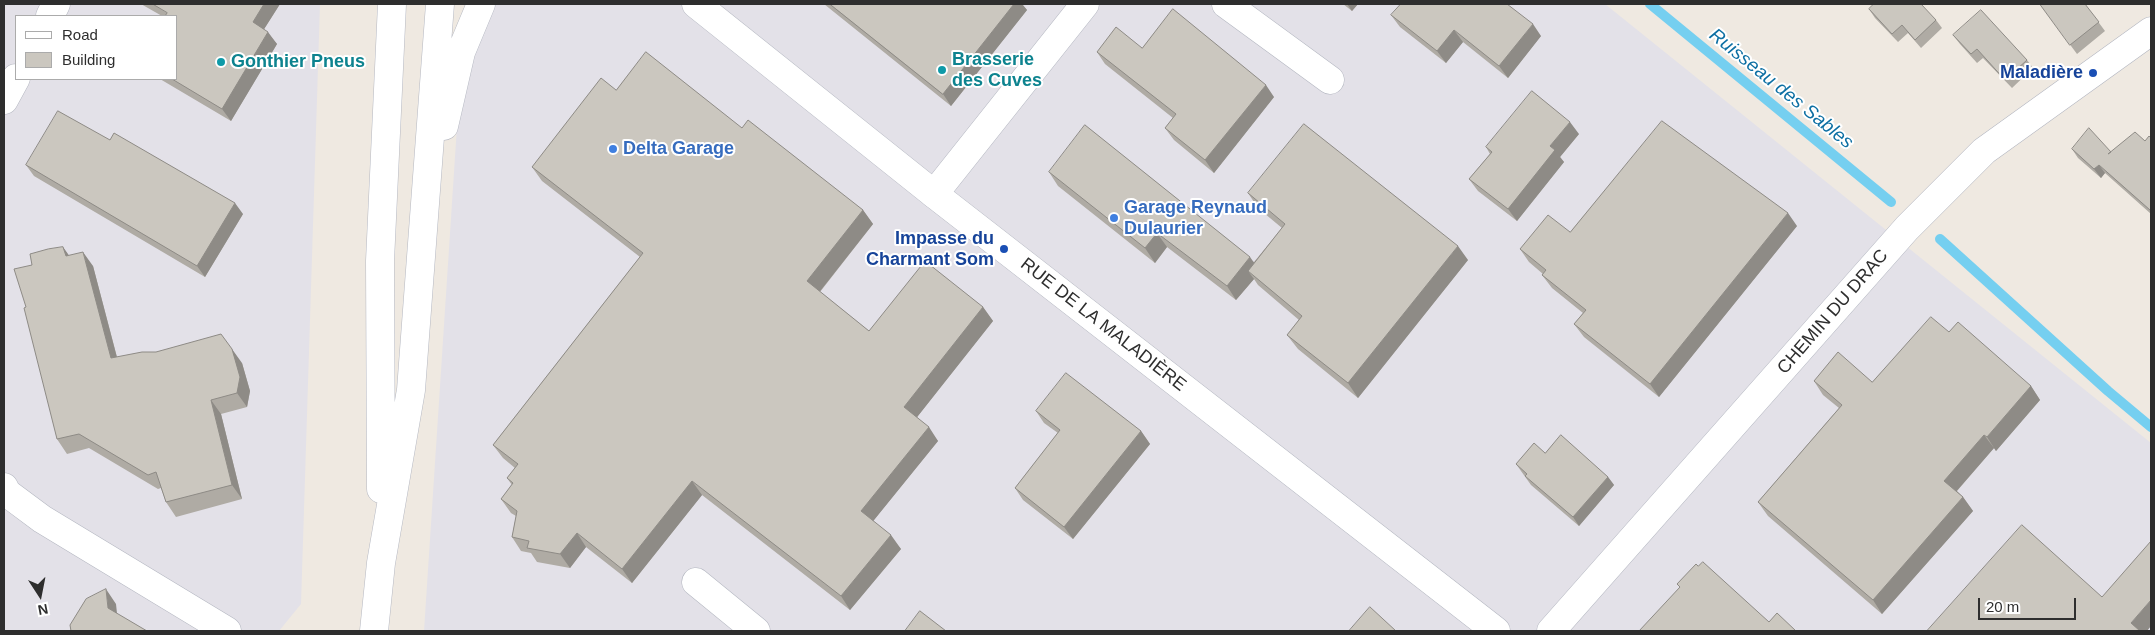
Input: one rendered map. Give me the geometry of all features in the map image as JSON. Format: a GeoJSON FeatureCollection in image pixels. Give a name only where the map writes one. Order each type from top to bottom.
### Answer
{"type":"FeatureCollection","features":[{"type":"Feature","properties":{"kind":"street"},"geometry":{"type":"LineString","coordinates":[[381,563],[380,261],[392,4]]}},
{"type":"Feature","properties":{"kind":"street"},"geometry":{"type":"LineString","coordinates":[[374,631],[381,563],[410,390],[440,4]]}},
{"type":"Feature","properties":{"kind":"street"},"geometry":{"type":"LineString","coordinates":[[424,215],[461,52],[481,4]]}},
{"type":"Feature","properties":{"kind":"street","name":"RUE DE LA MALADIÈRE"},"geometry":{"type":"LineString","coordinates":[[683,4],[704,11],[934,194],[1496,631]]}},
{"type":"Feature","properties":{"kind":"street"},"geometry":{"type":"LineString","coordinates":[[934,194],[1085,4]]}},
{"type":"Feature","properties":{"kind":"street"},"geometry":{"type":"LineString","coordinates":[[1226,4],[1330,80]]}},
{"type":"Feature","properties":{"kind":"street","name":"CHEMIN DU DRAC"},"geometry":{"type":"LineString","coordinates":[[1551,631],[1907,228],[1984,151],[2151,31]]}},
{"type":"Feature","properties":{"kind":"street"},"geometry":{"type":"LineString","coordinates":[[4,100],[15,80]]}},
{"type":"Feature","properties":{"kind":"street"},"geometry":{"type":"LineString","coordinates":[[4,487],[7,493],[42,519],[227,631]]}},
{"type":"Feature","properties":{"kind":"street"},"geometry":{"type":"LineString","coordinates":[[696,582],[756,631]]}},
{"type":"Feature","properties":{"kind":"shaded area"},"geometry":{"type":"Polygon","coordinates":[[[4,4],[320,4],[301,604],[279,631],[4,631],[4,4]]]}},
{"type":"Feature","properties":{"kind":"shaded area"},"geometry":{"type":"Polygon","coordinates":[[[465,4],[1605,4],[2151,443],[2151,631],[424,631],[465,4]]]}},
{"type":"Feature","properties":{"kind":"building","name":"Gonthier Pneus"},"geometry":{"type":"Polygon","coordinates":[[[153,4],[264,4],[253,22],[268,32],[222,109],[174,80],[178,80],[178,15],[166,15],[167,13],[153,4]]]}},
{"type":"Feature","properties":{"kind":"building","name":"Brasserie des Cuves"},"geometry":{"type":"Polygon","coordinates":[[[830,4],[1014,4],[943,94],[830,4]]]}},
{"type":"Feature","properties":{"kind":"building"},"geometry":{"type":"Polygon","coordinates":[[[1401,4],[1507,4],[1533,24],[1499,66],[1454,30],[1437,51],[1391,15],[1401,4]]]}},
{"type":"Feature","properties":{"kind":"building"},"geometry":{"type":"Polygon","coordinates":[[[1874,4],[1921,4],[1936,20],[1915,40],[1902,25],[1892,34],[1869,9],[1874,4]]]}},
{"type":"Feature","properties":{"kind":"building"},"geometry":{"type":"Polygon","coordinates":[[[2040,4],[2085,4],[2099,22],[2070,45],[2040,4]]]}},
{"type":"Feature","properties":{"kind":"building"},"geometry":{"type":"Polygon","coordinates":[[[1173,9],[1266,85],[1205,160],[1165,128],[1176,114],[1097,52],[1116,27],[1142,48],[1173,9]]]}},
{"type":"Feature","properties":{"kind":"building"},"geometry":{"type":"Polygon","coordinates":[[[1981,10],[2027,60],[2005,80],[1977,49],[1971,54],[1953,35],[1981,10]]]}},
{"type":"Feature","properties":{"kind":"building"},"geometry":{"type":"Polygon","coordinates":[[[646,52],[742,128],[748,120],[863,210],[807,281],[869,331],[925,261],[983,307],[904,407],[929,427],[861,511],[891,535],[841,596],[692,481],[622,569],[577,533],[560,554],[527,548],[529,541],[512,537],[517,511],[501,499],[513,483],[507,478],[518,464],[493,445],[643,253],[532,167],[601,78],[616,90],[646,52]]]}},
{"type":"Feature","properties":{"kind":"building"},"geometry":{"type":"Polygon","coordinates":[[[1532,91],[1570,122],[1550,146],[1555,150],[1508,209],[1469,179],[1492,152],[1486,147],[1532,91]]]}},
{"type":"Feature","properties":{"kind":"building"},"geometry":{"type":"Polygon","coordinates":[[[58,111],[110,140],[114,133],[235,203],[197,266],[26,165],[58,111]]]}},
{"type":"Feature","properties":{"kind":"building"},"geometry":{"type":"Polygon","coordinates":[[[1662,121],[1788,213],[1650,384],[1574,324],[1586,310],[1542,275],[1546,270],[1520,249],[1548,215],[1570,232],[1662,121]]]}},
{"type":"Feature","properties":{"kind":"building"},"geometry":{"type":"Polygon","coordinates":[[[1304,124],[1458,246],[1348,383],[1287,335],[1302,316],[1248,271],[1285,224],[1248,193],[1304,124]]]}},
{"type":"Feature","properties":{"kind":"building"},"geometry":{"type":"Polygon","coordinates":[[[1085,125],[1250,257],[1227,286],[1157,233],[1145,248],[1049,172],[1085,125]]]}},
{"type":"Feature","properties":{"kind":"building"},"geometry":{"type":"Polygon","coordinates":[[[2089,128],[2111,152],[2135,132],[2145,141],[2149,136],[2151,138],[2150,210],[2099,165],[2094,169],[2072,149],[2089,128]]]}},
{"type":"Feature","properties":{"kind":"building"},"geometry":{"type":"Polygon","coordinates":[[[63,247],[66,256],[83,252],[111,358],[142,352],[156,352],[221,334],[232,349],[240,377],[237,393],[211,400],[232,485],[166,502],[156,472],[148,475],[79,434],[57,439],[24,308],[26,307],[14,269],[32,265],[30,254],[63,247]]]}},
{"type":"Feature","properties":{"kind":"building"},"geometry":{"type":"Polygon","coordinates":[[[1931,317],[1949,332],[1958,322],[2031,386],[1987,437],[1984,435],[1944,481],[1963,497],[1873,600],[1758,502],[1842,405],[1814,381],[1838,352],[1872,382],[1931,317]]]}},
{"type":"Feature","properties":{"kind":"building"},"geometry":{"type":"Polygon","coordinates":[[[1066,373],[1141,431],[1064,527],[1015,488],[1060,430],[1036,411],[1066,373]]]}},
{"type":"Feature","properties":{"kind":"building"},"geometry":{"type":"Polygon","coordinates":[[[1561,435],[1608,477],[1573,517],[1525,476],[1527,474],[1516,464],[1534,443],[1545,453],[1561,435]]]}},
{"type":"Feature","properties":{"kind":"building"},"geometry":{"type":"Polygon","coordinates":[[[2022,525],[2102,597],[2151,541],[2151,600],[2131,623],[2140,631],[1927,631],[2022,525]]]}},
{"type":"Feature","properties":{"kind":"building"},"geometry":{"type":"Polygon","coordinates":[[[1703,562],[1769,622],[1777,613],[1796,631],[1639,631],[1680,587],[1677,584],[1696,564],[1698,566],[1703,562]]]}},
{"type":"Feature","properties":{"kind":"building"},"geometry":{"type":"Polygon","coordinates":[[[106,589],[108,608],[147,631],[71,631],[70,625],[86,599],[106,589]]]}},
{"type":"Feature","properties":{"kind":"building"},"geometry":{"type":"Polygon","coordinates":[[[1370,607],[1396,631],[1349,631],[1370,607]]]}},
{"type":"Feature","properties":{"kind":"building"},"geometry":{"type":"Polygon","coordinates":[[[920,611],[946,631],[905,631],[920,611]]]}},
{"type":"Feature","properties":{"kind":"waterway","name":"Ruisseau des Sables"},"geometry":{"type":"LineString","coordinates":[[1650,4],[1891,202]]}},
{"type":"Feature","properties":{"kind":"waterway","name":"Ruisseau des Sables"},"geometry":{"type":"LineString","coordinates":[[1940,239],[2108,391],[2151,427]]}},
{"type":"Feature","properties":{"kind":"place","name":"Gonthier Pneus"},"geometry":{"type":"Point","coordinates":[221,62]}},
{"type":"Feature","properties":{"kind":"place","name":"Brasserie des Cuves"},"geometry":{"type":"Point","coordinates":[942,70]}},
{"type":"Feature","properties":{"kind":"place","name":"Maladière"},"geometry":{"type":"Point","coordinates":[2093,73]}},
{"type":"Feature","properties":{"kind":"place","name":"Delta Garage"},"geometry":{"type":"Point","coordinates":[613,149]}},
{"type":"Feature","properties":{"kind":"place","name":"Garage Reynaud Dulaurier"},"geometry":{"type":"Point","coordinates":[1114,218]}},
{"type":"Feature","properties":{"kind":"place","name":"Impasse du Charmant Som"},"geometry":{"type":"Point","coordinates":[1004,249]}}]}
